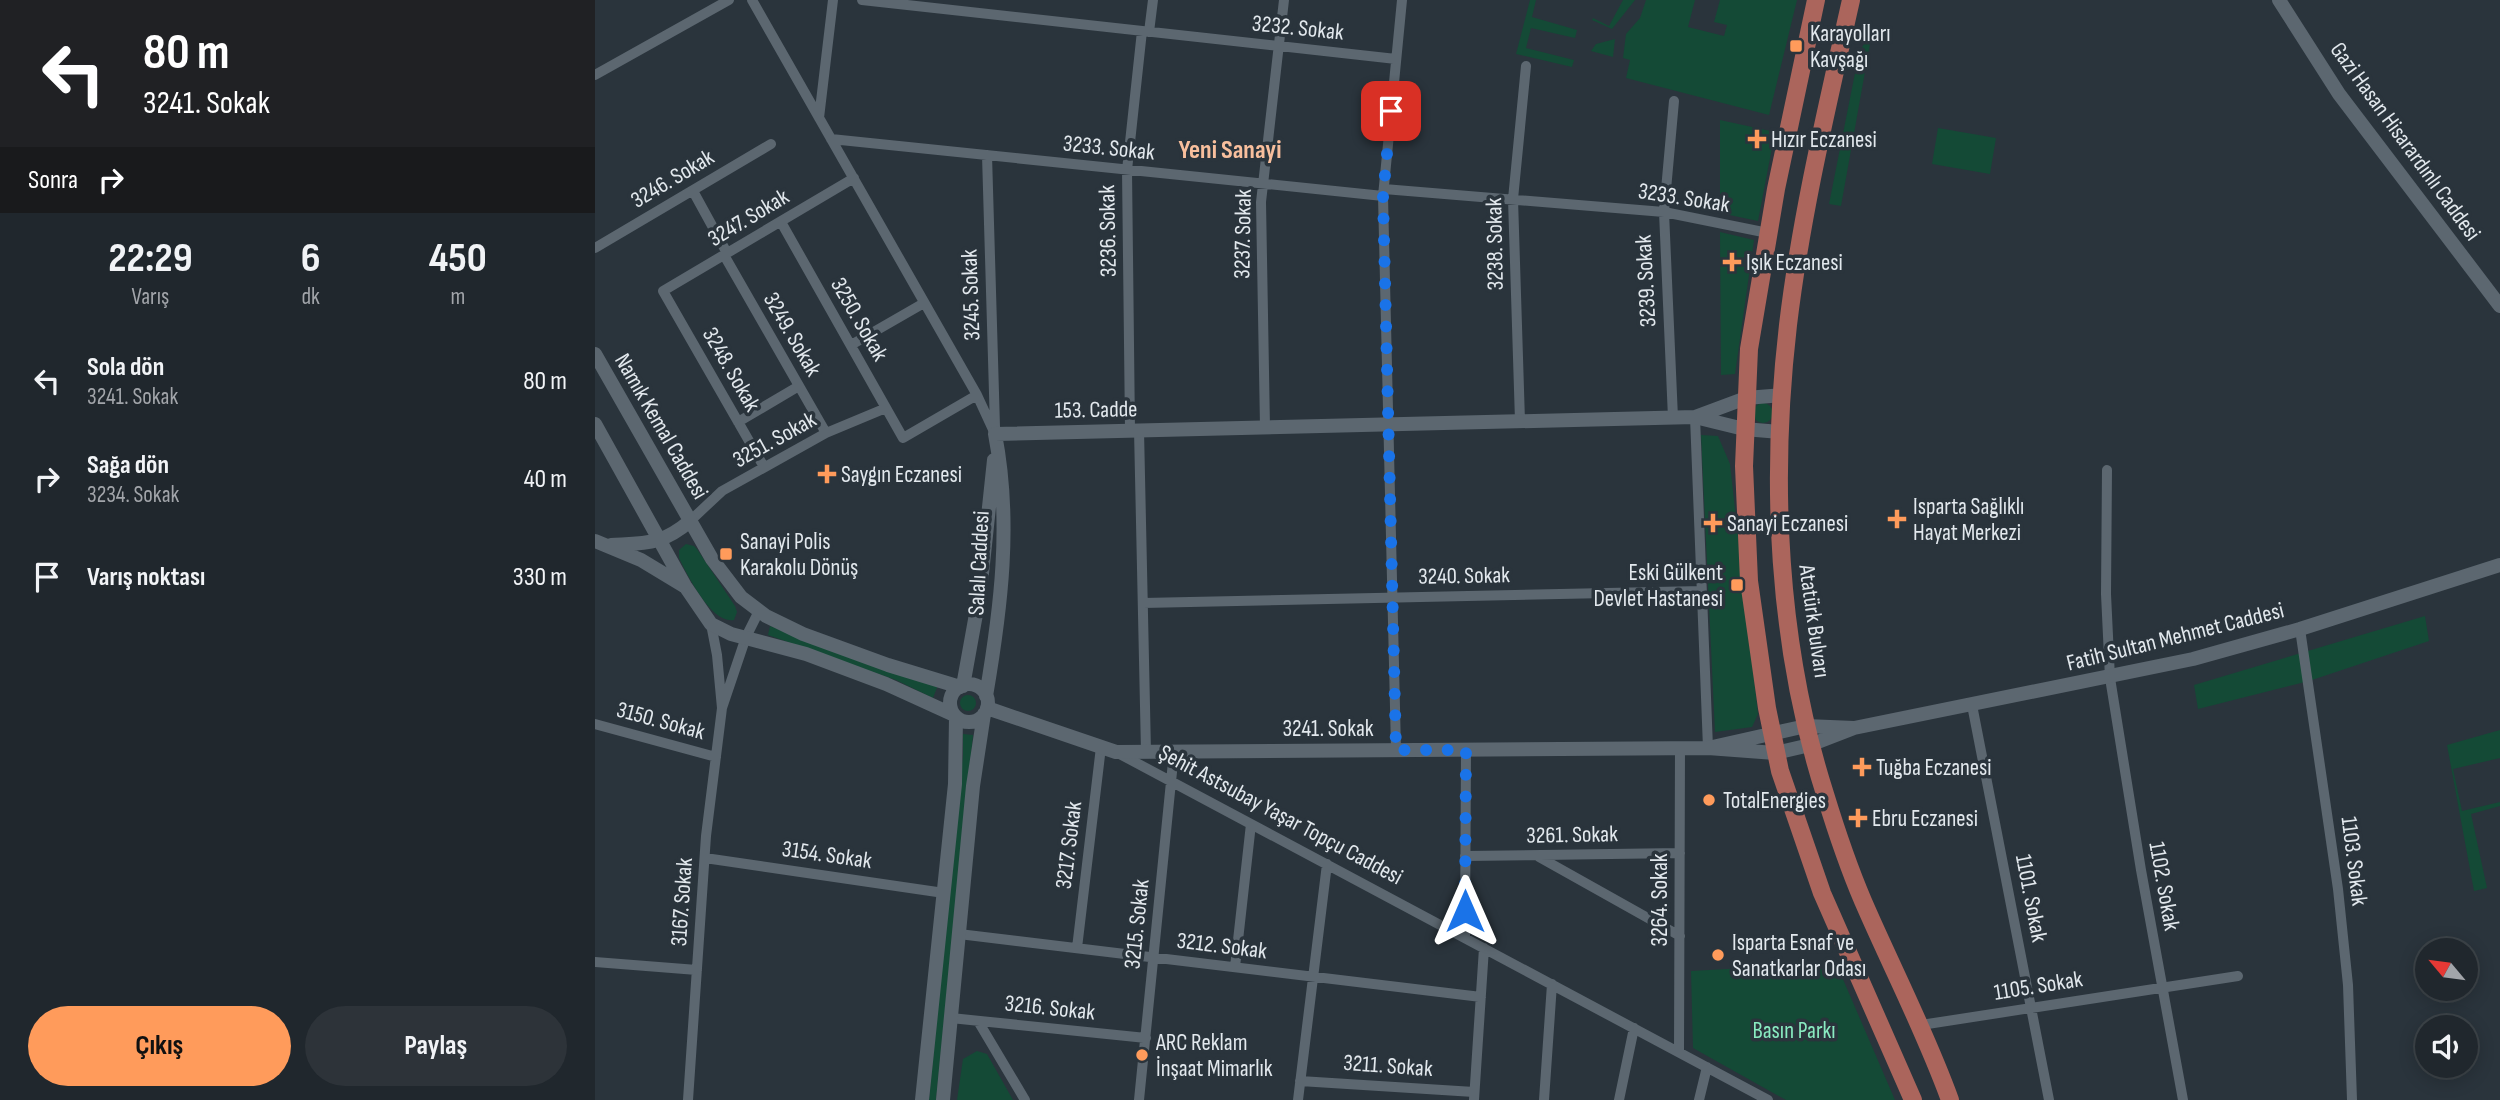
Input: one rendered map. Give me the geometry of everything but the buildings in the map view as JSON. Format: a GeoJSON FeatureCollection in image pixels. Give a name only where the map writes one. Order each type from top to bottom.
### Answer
{"type":"FeatureCollection","features":[{"type":"Feature","properties":{"kind":"main road"},"geometry":{"type":"LineString","coordinates":[[1816,0],[1768,233],[1751,337],[1744,429],[1745,525],[1749,581],[1775,753],[1822,893],[1913,1100]]}},
{"type":"Feature","properties":{"kind":"main road","name":"Atatürk Bulvarı"},"geometry":{"type":"LineString","coordinates":[[1850,0],[1800,249],[1789,323],[1780,432],[1783,578],[1810,745],[1847,861],[1921,1025],[1949,1100]]}},
{"type":"Feature","properties":{"kind":"street"},"geometry":{"type":"LineString","coordinates":[[595,75],[729,0]]}},
{"type":"Feature","properties":{"kind":"street"},"geometry":{"type":"LineString","coordinates":[[752,0],[977,395],[995,434]]}},
{"type":"Feature","properties":{"kind":"street"},"geometry":{"type":"LineString","coordinates":[[819,118],[833,0]]}},
{"type":"Feature","properties":{"kind":"street","name":"3232. Sokak"},"geometry":{"type":"LineString","coordinates":[[862,0],[926,4],[1397,60]]}},
{"type":"Feature","properties":{"kind":"street","name":"3236. Sokak"},"geometry":{"type":"LineString","coordinates":[[1146,752],[1127,170],[1153,0]]}},
{"type":"Feature","properties":{"kind":"street","name":"3237. Sokak"},"geometry":{"type":"LineString","coordinates":[[1265,427],[1261,224],[1284,0]]}},
{"type":"Feature","properties":{"kind":"street"},"geometry":{"type":"LineString","coordinates":[[1396,750],[1384,192],[1402,0]]}},
{"type":"Feature","properties":{"kind":"street","name":"Gazi Hasan Hisarardınlı Caddesi"},"geometry":{"type":"LineString","coordinates":[[2279,0],[2339,94],[2500,306]]}},
{"type":"Feature","properties":{"kind":"street","name":"3238. Sokak"},"geometry":{"type":"LineString","coordinates":[[1520,421],[1513,199],[1526,66]]}},
{"type":"Feature","properties":{"kind":"street","name":"3239. Sokak"},"geometry":{"type":"LineString","coordinates":[[1673,418],[1664,212],[1674,101]]}},
{"type":"Feature","properties":{"kind":"street","name":"3233. Sokak"},"geometry":{"type":"LineString","coordinates":[[831,139],[1263,184],[1513,199],[1664,212],[1768,233]]}},
{"type":"Feature","properties":{"kind":"street","name":"3246. Sokak"},"geometry":{"type":"LineString","coordinates":[[595,248],[771,144]]}},
{"type":"Feature","properties":{"kind":"street","name":"3245. Sokak"},"geometry":{"type":"LineString","coordinates":[[987,155],[995,434]]}},
{"type":"Feature","properties":{"kind":"street","name":"3247. Sokak"},"geometry":{"type":"LineString","coordinates":[[663,292],[854,178]]}},
{"type":"Feature","properties":{"kind":"street","name":"3249. Sokak"},"geometry":{"type":"LineString","coordinates":[[693,191],[725,254],[826,433]]}},
{"type":"Feature","properties":{"kind":"street","name":"3250. Sokak"},"geometry":{"type":"LineString","coordinates":[[781,222],[903,438],[977,395]]}},
{"type":"Feature","properties":{"kind":"street","name":"3248. Sokak"},"geometry":{"type":"LineString","coordinates":[[663,292],[765,467]]}},
{"type":"Feature","properties":{"kind":"street"},"geometry":{"type":"LineString","coordinates":[[851,345],[924,303]]}},
{"type":"Feature","properties":{"kind":"street","name":"Namık Kemal Caddesi"},"geometry":{"type":"LineString","coordinates":[[595,354],[690,521]]}},
{"type":"Feature","properties":{"kind":"street"},"geometry":{"type":"LineString","coordinates":[[738,422],[799,386]]}},
{"type":"Feature","properties":{"kind":"street"},"geometry":{"type":"LineString","coordinates":[[1695,417],[1746,398],[1782,395]]}},
{"type":"Feature","properties":{"kind":"street","name":"3251. Sokak"},"geometry":{"type":"LineString","coordinates":[[690,521],[722,491],[826,433],[886,408]]}},
{"type":"Feature","properties":{"kind":"street"},"geometry":{"type":"LineString","coordinates":[[1695,417],[1744,429],[1780,432]]}},
{"type":"Feature","properties":{"kind":"street"},"geometry":{"type":"LineString","coordinates":[[1695,417],[1708,748]]}},
{"type":"Feature","properties":{"kind":"street","name":"153. Cadde"},"geometry":{"type":"LineString","coordinates":[[995,434],[1695,417]]}},
{"type":"Feature","properties":{"kind":"street"},"geometry":{"type":"LineString","coordinates":[[595,424],[661,541],[685,586],[711,624],[724,631],[778,645],[840,666],[967,722],[974,722],[986,706],[978,687],[962,686],[888,665],[803,634],[759,611],[727,582],[690,521],[661,541],[602,543]]}},
{"type":"Feature","properties":{"kind":"street","name":"Salalı Caddesi"},"geometry":{"type":"LineString","coordinates":[[962,686],[981,592],[995,434]]}},
{"type":"Feature","properties":{"kind":"street","name":"Salalı Caddesi"},"geometry":{"type":"LineString","coordinates":[[943,1100],[973,786],[1001,599],[1005,526],[1001,466],[995,434]]}},
{"type":"Feature","properties":{"kind":"street","name":"1102. Sokak"},"geometry":{"type":"LineString","coordinates":[[2107,470],[2106,594],[2110,678],[2183,1100]]}},
{"type":"Feature","properties":{"kind":"street"},"geometry":{"type":"LineString","coordinates":[[602,543],[641,560],[685,586]]}},
{"type":"Feature","properties":{"kind":"street","name":"Fatih Sultan Mehmet Caddesi"},"geometry":{"type":"LineString","coordinates":[[1854,728],[2193,659],[2300,629],[2500,565]]}},
{"type":"Feature","properties":{"kind":"street","name":"3240. Sokak"},"geometry":{"type":"LineString","coordinates":[[1143,603],[1702,591]]}},
{"type":"Feature","properties":{"kind":"street","name":"3167. Sokak"},"geometry":{"type":"LineString","coordinates":[[722,708],[746,637],[759,611]]}},
{"type":"Feature","properties":{"kind":"street","name":"3167. Sokak"},"geometry":{"type":"LineString","coordinates":[[688,1100],[705,858],[722,708],[720,675],[711,624]]}},
{"type":"Feature","properties":{"kind":"street","name":"1103. Sokak"},"geometry":{"type":"LineString","coordinates":[[2300,629],[2340,901],[2348,985],[2352,1100]]}},
{"type":"Feature","properties":{"kind":"street"},"geometry":{"type":"LineString","coordinates":[[922,1100],[955,784],[955,716],[950,700],[952,694],[962,686]]}},
{"type":"Feature","properties":{"kind":"street","name":"1101. Sokak"},"geometry":{"type":"LineString","coordinates":[[1972,705],[2049,1100]]}},
{"type":"Feature","properties":{"kind":"street","name":"Şehit Astsubay Yaşar Topçu Caddesi"},"geometry":{"type":"LineString","coordinates":[[986,706],[1116,752],[1767,1100]]}},
{"type":"Feature","properties":{"kind":"street","name":"3150. Sokak"},"geometry":{"type":"LineString","coordinates":[[595,724],[716,757]]}},
{"type":"Feature","properties":{"kind":"street","name":"3241. Sokak"},"geometry":{"type":"LineString","coordinates":[[1708,748],[1806,726],[1854,728]]}},
{"type":"Feature","properties":{"kind":"street","name":"3241. Sokak"},"geometry":{"type":"LineString","coordinates":[[1116,752],[1708,748],[1775,753],[1810,745],[1854,728]]}},
{"type":"Feature","properties":{"kind":"street","name":"3217. Sokak"},"geometry":{"type":"LineString","coordinates":[[1077,948],[1101,747]]}},
{"type":"Feature","properties":{"kind":"street","name":"3264. Sokak"},"geometry":{"type":"LineString","coordinates":[[1679,1052],[1680,748]]}},
{"type":"Feature","properties":{"kind":"street"},"geometry":{"type":"LineString","coordinates":[[1465,938],[1466,750]]}},
{"type":"Feature","properties":{"kind":"street","name":"3215. Sokak"},"geometry":{"type":"LineString","coordinates":[[1139,1100],[1174,752]]}},
{"type":"Feature","properties":{"kind":"street"},"geometry":{"type":"LineString","coordinates":[[1235,967],[1251,824]]}},
{"type":"Feature","properties":{"kind":"street","name":"3261. Sokak"},"geometry":{"type":"LineString","coordinates":[[1465,856],[1680,853]]}},
{"type":"Feature","properties":{"kind":"street"},"geometry":{"type":"LineString","coordinates":[[1537,855],[1680,936]]}},
{"type":"Feature","properties":{"kind":"street","name":"3154. Sokak"},"geometry":{"type":"LineString","coordinates":[[705,858],[944,893]]}},
{"type":"Feature","properties":{"kind":"street"},"geometry":{"type":"LineString","coordinates":[[1298,1100],[1327,864]]}},
{"type":"Feature","properties":{"kind":"street","name":"3212. Sokak"},"geometry":{"type":"LineString","coordinates":[[959,934],[1481,997]]}},
{"type":"Feature","properties":{"kind":"street"},"geometry":{"type":"LineString","coordinates":[[1474,1096],[1484,948]]}},
{"type":"Feature","properties":{"kind":"street"},"geometry":{"type":"LineString","coordinates":[[595,962],[697,970]]}},
{"type":"Feature","properties":{"kind":"street","name":"1105. Sokak"},"geometry":{"type":"LineString","coordinates":[[1921,1025],[2238,976]]}},
{"type":"Feature","properties":{"kind":"street"},"geometry":{"type":"LineString","coordinates":[[1544,1100],[1552,984]]}},
{"type":"Feature","properties":{"kind":"street","name":"3216. Sokak"},"geometry":{"type":"LineString","coordinates":[[951,1018],[1146,1038]]}},
{"type":"Feature","properties":{"kind":"street"},"geometry":{"type":"LineString","coordinates":[[978,1021],[1025,1100]]}},
{"type":"Feature","properties":{"kind":"street"},"geometry":{"type":"LineString","coordinates":[[1619,1100],[1635,1028]]}},
{"type":"Feature","properties":{"kind":"street"},"geometry":{"type":"LineString","coordinates":[[1699,1100],[1707,1067]]}},
{"type":"Feature","properties":{"kind":"street","name":"3211. Sokak"},"geometry":{"type":"LineString","coordinates":[[1300,1081],[1474,1096]]}},
{"type":"Feature","properties":{"kind":"green space"},"geometry":{"type":"Polygon","coordinates":[[[1530,0],[1536,0],[1532,17],[1577,30],[1575,38],[1531,28],[1526,48],[1574,60],[1572,67],[1516,54],[1530,0]]]}},
{"type":"Feature","properties":{"kind":"green space"},"geometry":{"type":"Polygon","coordinates":[[[1623,0],[1635,0],[1612,29],[1592,20],[1593,18],[1609,26],[1623,0]]]}},
{"type":"Feature","properties":{"kind":"green space"},"geometry":{"type":"Polygon","coordinates":[[[1646,0],[1695,0],[1688,27],[1724,36],[1727,25],[1714,22],[1720,0],[1797,0],[1769,115],[1626,78],[1630,60],[1623,58],[1626,34],[1640,18],[1646,0]]]}},
{"type":"Feature","properties":{"kind":"green space"},"geometry":{"type":"Polygon","coordinates":[[[1873,27],[1841,206],[1829,204],[1859,53],[1873,27]]]}},
{"type":"Feature","properties":{"kind":"green space"},"geometry":{"type":"Polygon","coordinates":[[[1615,39],[1613,57],[1591,51],[1596,44],[1615,39]]]}},
{"type":"Feature","properties":{"kind":"green space"},"geometry":{"type":"Polygon","coordinates":[[[1720,120],[1775,132],[1758,221],[1720,213],[1720,120]]]}},
{"type":"Feature","properties":{"kind":"green space"},"geometry":{"type":"Polygon","coordinates":[[[1938,128],[1996,138],[1990,174],[1932,164],[1938,128]]]}},
{"type":"Feature","properties":{"kind":"green space"},"geometry":{"type":"Polygon","coordinates":[[[1720,232],[1754,240],[1735,374],[1721,375],[1720,232]]]}},
{"type":"Feature","properties":{"kind":"green space"},"geometry":{"type":"Polygon","coordinates":[[[1763,403],[1770,406],[1773,413],[1770,420],[1763,423],[1756,420],[1753,413],[1756,406],[1763,403]]]}},
{"type":"Feature","properties":{"kind":"green space"},"geometry":{"type":"Polygon","coordinates":[[[1701,435],[1718,436],[1730,464],[1758,714],[1752,727],[1715,732],[1701,435]]]}},
{"type":"Feature","properties":{"kind":"green space"},"geometry":{"type":"Polygon","coordinates":[[[686,544],[697,549],[735,606],[737,612],[734,620],[717,615],[694,587],[679,558],[679,550],[686,544]]]}},
{"type":"Feature","properties":{"kind":"green space"},"geometry":{"type":"Polygon","coordinates":[[[2425,616],[2429,641],[2309,681],[2198,709],[2194,685],[2425,616]]]}},
{"type":"Feature","properties":{"kind":"green space"},"geometry":{"type":"Polygon","coordinates":[[[770,626],[938,685],[933,698],[896,680],[768,635],[770,626]]]}},
{"type":"Feature","properties":{"kind":"green space"},"geometry":{"type":"Polygon","coordinates":[[[968,695],[974,697],[974,709],[968,711],[962,709],[960,703],[962,697],[968,695]]]}},
{"type":"Feature","properties":{"kind":"green space"},"geometry":{"type":"Polygon","coordinates":[[[2500,730],[2500,758],[2453,769],[2462,811],[2500,802],[2500,806],[2471,814],[2487,888],[2474,891],[2447,745],[2500,730]]]}},
{"type":"Feature","properties":{"kind":"green space"},"geometry":{"type":"Polygon","coordinates":[[[963,734],[973,735],[936,1100],[929,1100],[963,755],[963,734]]]}},
{"type":"Feature","properties":{"kind":"green space","name":"Basın Parkı"},"geometry":{"type":"Polygon","coordinates":[[[1836,963],[1895,1100],[1786,1100],[1693,1048],[1691,971],[1836,963]]]}},
{"type":"Feature","properties":{"kind":"green space"},"geometry":{"type":"Polygon","coordinates":[[[977,1051],[987,1054],[1013,1100],[957,1100],[963,1059],[977,1051]]]}},
{"type":"Feature","properties":{"kind":"place","name":"Karayolları Kavşağı"},"geometry":{"type":"Point","coordinates":[1796,46]}},
{"type":"Feature","properties":{"kind":"place","name":"Hızır Eczanesi"},"geometry":{"type":"Point","coordinates":[1757,139]}},
{"type":"Feature","properties":{"kind":"place","name":"Işık Eczanesi"},"geometry":{"type":"Point","coordinates":[1732,262]}},
{"type":"Feature","properties":{"kind":"place","name":"Saygın Eczanesi"},"geometry":{"type":"Point","coordinates":[827,474]}},
{"type":"Feature","properties":{"kind":"place","name":"Isparta Sağlıklı Hayat Merkezi"},"geometry":{"type":"Point","coordinates":[1897,519]}},
{"type":"Feature","properties":{"kind":"place","name":"Sanayi Eczanesi"},"geometry":{"type":"Point","coordinates":[1713,523]}},
{"type":"Feature","properties":{"kind":"place","name":"Sanayi Polis Karakolu Dönüş"},"geometry":{"type":"Point","coordinates":[726,554]}},
{"type":"Feature","properties":{"kind":"place","name":"Eski Gülkent Devlet Hastanesi"},"geometry":{"type":"Point","coordinates":[1737,585]}},
{"type":"Feature","properties":{"kind":"place","name":"Tuğba Eczanesi"},"geometry":{"type":"Point","coordinates":[1862,767]}},
{"type":"Feature","properties":{"kind":"place","name":"TotalEnergies"},"geometry":{"type":"Point","coordinates":[1709,800]}},
{"type":"Feature","properties":{"kind":"place","name":"Ebru Eczanesi"},"geometry":{"type":"Point","coordinates":[1858,818]}},
{"type":"Feature","properties":{"kind":"place","name":"Isparta Esnaf ve Sanatkarlar Odası"},"geometry":{"type":"Point","coordinates":[1718,955]}},
{"type":"Feature","properties":{"kind":"place","name":"ARC Reklam İnşaat Mimarlık"},"geometry":{"type":"Point","coordinates":[1142,1055]}},
{"type":"Feature","properties":{"kind":"district","name":"Yeni Sanayi"},"geometry":{"type":"Point","coordinates":[1230,149]}},
{"type":"Feature","properties":{"kind":"route"},"geometry":{"type":"LineString","coordinates":[[1391,111],[1383,196],[1396,750],[1466,750],[1465,911]]}}]}
